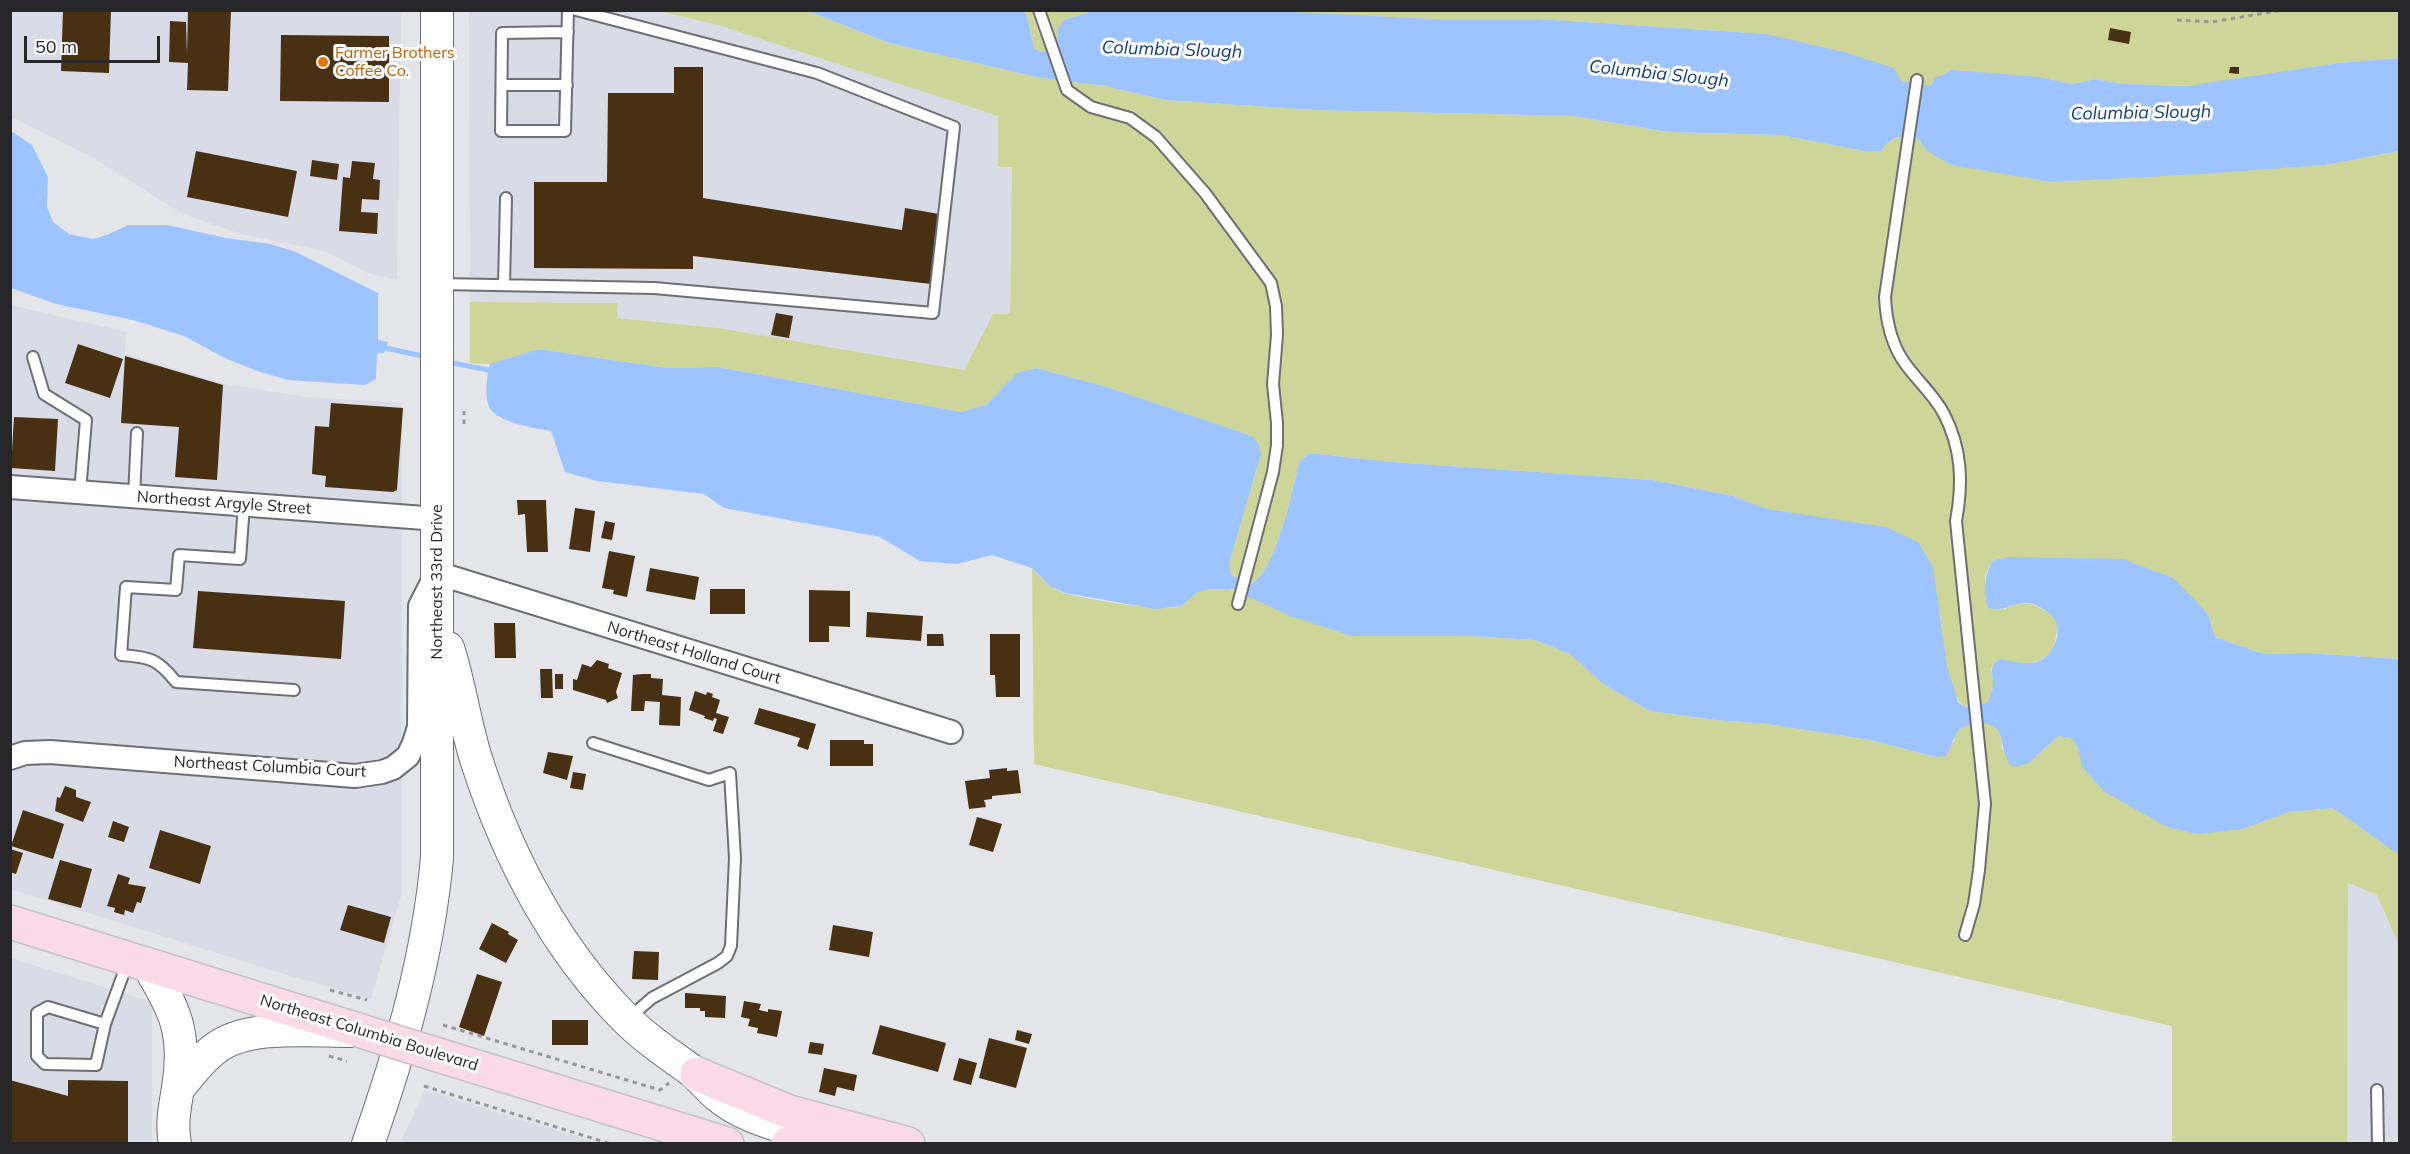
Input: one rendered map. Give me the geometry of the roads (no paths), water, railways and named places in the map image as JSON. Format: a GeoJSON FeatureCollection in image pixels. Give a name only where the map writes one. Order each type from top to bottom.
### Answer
{"type":"FeatureCollection","features":[{"type":"Feature","properties":{"kind":"main road","name":"Northeast 33rd Drive"},"geometry":{"type":"LineString","coordinates":[[368,1143],[419,978],[432,911],[437,858],[437,10]]}},
{"type":"Feature","properties":{"kind":"main road"},"geometry":{"type":"LineString","coordinates":[[437,612],[458,677],[469,736],[488,793],[518,865],[541,909],[566,948],[596,987],[684,1077],[735,1107],[778,1125],[830,1141]]}},
{"type":"Feature","properties":{"kind":"main road","name":"Northeast Columbia Boulevard"},"geometry":{"type":"LineString","coordinates":[[10,922],[138,961],[363,1016],[441,1040],[727,1143]]}},
{"type":"Feature","properties":{"kind":"main road"},"geometry":{"type":"LineString","coordinates":[[138,961],[171,1002],[179,1028],[178,1089],[173,1116],[175,1143]]}},
{"type":"Feature","properties":{"kind":"main road"},"geometry":{"type":"LineString","coordinates":[[178,1089],[213,1050],[233,1038],[363,1016]]}},
{"type":"Feature","properties":{"kind":"main road"},"geometry":{"type":"LineString","coordinates":[[684,1077],[789,1112],[908,1143]]}},
{"type":"Feature","properties":{"kind":"main road"},"geometry":{"type":"LineString","coordinates":[[788,1143],[830,1141]]}},
{"type":"Feature","properties":{"kind":"street","name":"Northeast Argyle Street"},"geometry":{"type":"LineString","coordinates":[[10,487],[438,519]]}},
{"type":"Feature","properties":{"kind":"street","name":"Northeast Holland Court"},"geometry":{"type":"LineString","coordinates":[[437,573],[951,732]]}},
{"type":"Feature","properties":{"kind":"street","name":"Northeast Columbia Court"},"geometry":{"type":"LineString","coordinates":[[11,758],[25,753],[50,752],[355,776],[393,768],[408,756],[419,728],[420,606],[437,573]]}},
{"type":"Feature","properties":{"kind":"lane"},"geometry":{"type":"LineString","coordinates":[[568,10],[568,32],[566,131],[501,131],[502,33],[568,32]]}},
{"type":"Feature","properties":{"kind":"lane"},"geometry":{"type":"LineString","coordinates":[[438,284],[654,288],[933,313],[954,126],[817,73],[576,10]]}},
{"type":"Feature","properties":{"kind":"lane"},"geometry":{"type":"LineString","coordinates":[[1039,10],[1067,90],[1083,103],[1130,118],[1156,137],[1205,193],[1271,283],[1276,306],[1277,335],[1273,384],[1277,445],[1273,472],[1238,604]]}},
{"type":"Feature","properties":{"kind":"lane"},"geometry":{"type":"LineString","coordinates":[[1917,80],[1886,286],[1886,317],[1901,357],[1943,413],[1959,456],[1961,494],[1956,521],[1985,804],[1974,903],[1965,935]]}},
{"type":"Feature","properties":{"kind":"lane"},"geometry":{"type":"LineString","coordinates":[[502,85],[567,85]]}},
{"type":"Feature","properties":{"kind":"lane"},"geometry":{"type":"LineString","coordinates":[[504,285],[506,198]]}},
{"type":"Feature","properties":{"kind":"lane"},"geometry":{"type":"LineString","coordinates":[[33,357],[44,394],[86,420],[80,492]]}},
{"type":"Feature","properties":{"kind":"lane"},"geometry":{"type":"LineString","coordinates":[[134,496],[137,434]]}},
{"type":"Feature","properties":{"kind":"lane"},"geometry":{"type":"LineString","coordinates":[[244,505],[240,559],[178,555],[176,590],[126,586],[121,655],[148,657],[164,667],[176,682],[294,690]]}},
{"type":"Feature","properties":{"kind":"lane"},"geometry":{"type":"LineString","coordinates":[[593,743],[709,780],[730,773],[735,858],[731,946],[727,956],[652,998],[627,1020]]}},
{"type":"Feature","properties":{"kind":"lane"},"geometry":{"type":"LineString","coordinates":[[105,1023],[48,1007],[37,1013],[38,1056],[45,1064],[96,1065],[105,1023],[138,961]]}},
{"type":"Feature","properties":{"kind":"lane"},"geometry":{"type":"LineString","coordinates":[[2377,1090],[2378,1143]]}},
{"type":"Feature","properties":{"kind":"water","name":"Columbia Slough"},"geometry":{"type":"Polygon","coordinates":[[[1252,10],[1434,19],[1539,19],[1766,34],[1844,52],[1894,68],[1901,81],[1931,86],[1935,78],[1952,70],[2040,77],[2072,84],[2095,79],[2124,84],[2188,86],[2338,63],[2399,58],[2399,151],[2325,165],[2052,182],[1951,165],[1926,150],[1918,138],[1897,137],[1881,151],[1864,151],[1781,135],[1668,132],[1574,116],[1315,110],[1165,100],[1105,86],[1041,78],[889,43],[808,11],[1023,11],[1027,16],[1034,48],[1041,52],[1057,46],[1058,28],[1064,20],[1093,11],[1252,10]]]}},
{"type":"Feature","properties":{"kind":"water"},"geometry":{"type":"Polygon","coordinates":[[[11,131],[32,145],[48,177],[47,207],[53,222],[69,234],[93,239],[128,225],[167,225],[226,238],[270,244],[296,252],[378,293],[378,340],[388,342],[384,353],[377,353],[376,379],[365,385],[288,380],[225,358],[184,336],[133,320],[56,304],[11,288],[11,131]]]}},
{"type":"Feature","properties":{"kind":"water"},"geometry":{"type":"Polygon","coordinates":[[[538,349],[667,368],[718,367],[962,412],[987,404],[1017,373],[1037,368],[1110,388],[1252,436],[1258,443],[1261,454],[1229,564],[1231,575],[1251,584],[1260,576],[1276,547],[1299,462],[1310,453],[1391,462],[1653,480],[1733,496],[1767,509],[1886,527],[1918,542],[1933,567],[1947,666],[1958,702],[1965,707],[1987,703],[1993,687],[1993,667],[2000,659],[2023,663],[2037,662],[2047,655],[2057,638],[2055,620],[2036,605],[2022,603],[2000,609],[1988,608],[1985,584],[1992,561],[2008,557],[2123,559],[2173,578],[2208,614],[2215,637],[2264,654],[2307,653],[2399,659],[2399,855],[2333,808],[2289,812],[2243,829],[2197,834],[2167,827],[2105,792],[2082,767],[2078,747],[2071,738],[2058,736],[2028,764],[2013,767],[2005,753],[1999,732],[1996,727],[1990,725],[1965,726],[1957,732],[1946,756],[1936,757],[1870,740],[1767,724],[1650,711],[1603,684],[1570,654],[1535,640],[1469,636],[1352,636],[1290,616],[1232,589],[1207,589],[1196,593],[1182,606],[1156,609],[1065,593],[1050,586],[1032,568],[992,555],[957,564],[920,561],[880,537],[724,508],[704,494],[597,481],[565,472],[551,431],[528,427],[504,419],[489,407],[486,388],[490,364],[538,349]]]}},
{"type":"Feature","properties":{"kind":"waterway"},"geometry":{"type":"LineString","coordinates":[[381,347],[427,357]]}},
{"type":"Feature","properties":{"kind":"waterway"},"geometry":{"type":"LineString","coordinates":[[448,362],[488,370]]}},
{"type":"Feature","properties":{"kind":"place","name":"Farmer Brothers Coffee Co."},"geometry":{"type":"Point","coordinates":[323,62]}}]}
